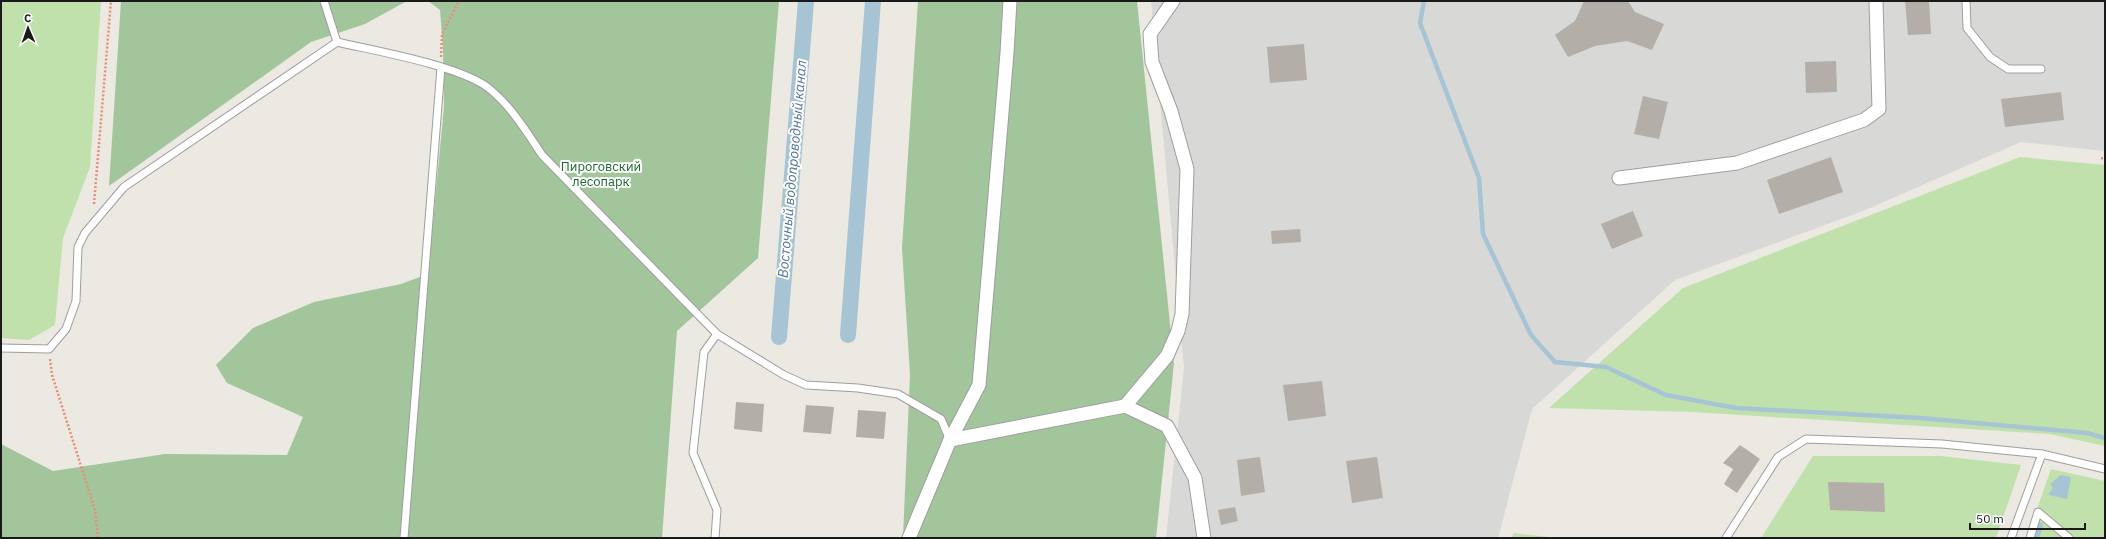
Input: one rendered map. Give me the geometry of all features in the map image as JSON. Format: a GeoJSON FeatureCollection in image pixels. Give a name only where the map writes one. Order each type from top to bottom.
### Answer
{"type":"FeatureCollection","features":[{"type":"Feature","properties":{"kind":"street"},"geometry":{"type":"LineString","coordinates":[[909,538],[950,440],[978,386],[1007,53],[1010,1]]}},
{"type":"Feature","properties":{"kind":"street"},"geometry":{"type":"LineString","coordinates":[[1125,406],[1167,356],[1178,331],[1182,314],[1186,169],[1171,111],[1152,62],[1150,34],[1173,1]]}},
{"type":"Feature","properties":{"kind":"street"},"geometry":{"type":"LineString","coordinates":[[1619,178],[1737,163],[1864,120],[1880,109],[1876,1]]}},
{"type":"Feature","properties":{"kind":"street"},"geometry":{"type":"LineString","coordinates":[[950,440],[1125,406],[1167,426],[1195,478],[1204,538]]}},
{"type":"Feature","properties":{"kind":"lane"},"geometry":{"type":"LineString","coordinates":[[324,1],[337,42]]}},
{"type":"Feature","properties":{"kind":"lane"},"geometry":{"type":"LineString","coordinates":[[1966,1],[1967,28],[1990,57],[2008,69],[2041,69]]}},
{"type":"Feature","properties":{"kind":"lane"},"geometry":{"type":"LineString","coordinates":[[1,348],[49,349],[66,329],[76,301],[78,247],[85,233],[124,187],[337,42],[441,67],[466,76],[491,89],[521,122],[542,155],[717,334],[784,375],[806,385],[858,388],[898,394],[941,419],[950,440]]}},
{"type":"Feature","properties":{"kind":"lane"},"geometry":{"type":"LineString","coordinates":[[404,538],[441,67]]}},
{"type":"Feature","properties":{"kind":"lane"},"geometry":{"type":"LineString","coordinates":[[715,538],[717,510],[693,453],[704,352],[717,334]]}},
{"type":"Feature","properties":{"kind":"lane"},"geometry":{"type":"LineString","coordinates":[[1726,538],[1778,457],[1806,439],[1942,444],[2042,454],[2105,468]]}},
{"type":"Feature","properties":{"kind":"lane"},"geometry":{"type":"LineString","coordinates":[[2011,538],[2042,454]]}},
{"type":"Feature","properties":{"kind":"lane"},"geometry":{"type":"LineString","coordinates":[[2030,538],[2038,512],[2069,538]]}},
{"type":"Feature","properties":{"kind":"path"},"geometry":{"type":"LineString","coordinates":[[94,206],[96,199],[111,1]]}},
{"type":"Feature","properties":{"kind":"path"},"geometry":{"type":"LineString","coordinates":[[441,67],[442,34],[459,1]]}},
{"type":"Feature","properties":{"kind":"path"},"geometry":{"type":"LineString","coordinates":[[49,349],[52,376],[95,510],[98,538]]}},
{"type":"Feature","properties":{"kind":"shaded area"},"geometry":{"type":"Polygon","coordinates":[[[1151,1],[2105,1],[2105,151],[2021,142],[1863,211],[1675,280],[1532,409],[1498,538],[1166,538],[1184,368],[1151,1]]]}},
{"type":"Feature","properties":{"kind":"green space"},"geometry":{"type":"Polygon","coordinates":[[[1,1],[101,1],[90,167],[63,238],[55,325],[29,340],[1,338],[1,1]]]}},
{"type":"Feature","properties":{"kind":"green space"},"geometry":{"type":"Polygon","coordinates":[[[121,1],[407,1],[365,24],[311,42],[109,186],[121,1]]]}},
{"type":"Feature","properties":{"kind":"green space","name":"Пироговский лесопарк"},"geometry":{"type":"Polygon","coordinates":[[[428,1],[779,1],[758,258],[677,331],[662,538],[1,538],[1,444],[53,471],[165,454],[287,455],[303,417],[227,383],[216,365],[253,328],[314,302],[401,284],[428,274],[444,107],[443,49],[440,10],[428,1]]]}},
{"type":"Feature","properties":{"kind":"green space"},"geometry":{"type":"Polygon","coordinates":[[[918,1],[1137,1],[1174,363],[1156,538],[903,538],[910,375],[902,248],[918,1]]]}},
{"type":"Feature","properties":{"kind":"green space"},"geometry":{"type":"Polygon","coordinates":[[[2020,157],[2105,165],[2105,446],[2050,434],[1692,412],[1549,408],[1683,288],[2020,157]]]}},
{"type":"Feature","properties":{"kind":"green space"},"geometry":{"type":"Polygon","coordinates":[[[1813,456],[1940,456],[2021,465],[1996,538],[1761,538],[1813,456]]]}},
{"type":"Feature","properties":{"kind":"green space"},"geometry":{"type":"Polygon","coordinates":[[[2051,469],[2105,481],[2105,538],[2027,538],[2051,469]]]}},
{"type":"Feature","properties":{"kind":"green space"},"geometry":{"type":"Polygon","coordinates":[[[1514,533],[1557,538],[1511,538],[1514,533]]]}},
{"type":"Feature","properties":{"kind":"water"},"geometry":{"type":"Polygon","coordinates":[[[2061,475],[2071,477],[2067,499],[2048,495],[2053,488],[2050,484],[2061,475]]]}},
{"type":"Feature","properties":{"kind":"building"},"geometry":{"type":"Polygon","coordinates":[[[1584,1],[1628,1],[1635,12],[1664,24],[1652,50],[1627,41],[1595,46],[1568,57],[1555,35],[1575,21],[1584,1]]]}},
{"type":"Feature","properties":{"kind":"building"},"geometry":{"type":"Polygon","coordinates":[[[1905,1],[1929,1],[1931,34],[1908,35],[1905,1]]]}},
{"type":"Feature","properties":{"kind":"building"},"geometry":{"type":"Polygon","coordinates":[[[1304,44],[1307,80],[1270,83],[1267,47],[1304,44]]]}},
{"type":"Feature","properties":{"kind":"building"},"geometry":{"type":"Polygon","coordinates":[[[1836,61],[1837,92],[1806,93],[1805,62],[1836,61]]]}},
{"type":"Feature","properties":{"kind":"building"},"geometry":{"type":"Polygon","coordinates":[[[2061,92],[2064,120],[2005,127],[2001,99],[2061,92]]]}},
{"type":"Feature","properties":{"kind":"building"},"geometry":{"type":"Polygon","coordinates":[[[1643,96],[1668,102],[1659,139],[1634,134],[1643,96]]]}},
{"type":"Feature","properties":{"kind":"building"},"geometry":{"type":"Polygon","coordinates":[[[1831,157],[1843,192],[1779,214],[1767,180],[1831,157]]]}},
{"type":"Feature","properties":{"kind":"building"},"geometry":{"type":"Polygon","coordinates":[[[1633,211],[1643,236],[1612,249],[1601,224],[1633,211]]]}},
{"type":"Feature","properties":{"kind":"building"},"geometry":{"type":"Polygon","coordinates":[[[1300,229],[1301,242],[1272,244],[1271,231],[1300,229]]]}},
{"type":"Feature","properties":{"kind":"building"},"geometry":{"type":"Polygon","coordinates":[[[1322,381],[1326,416],[1288,421],[1283,385],[1322,381]]]}},
{"type":"Feature","properties":{"kind":"building"},"geometry":{"type":"Polygon","coordinates":[[[736,402],[764,404],[762,432],[734,429],[736,402]]]}},
{"type":"Feature","properties":{"kind":"building"},"geometry":{"type":"Polygon","coordinates":[[[806,405],[834,407],[831,434],[803,432],[806,405]]]}},
{"type":"Feature","properties":{"kind":"building"},"geometry":{"type":"Polygon","coordinates":[[[858,410],[886,412],[884,439],[856,437],[858,410]]]}},
{"type":"Feature","properties":{"kind":"building"},"geometry":{"type":"Polygon","coordinates":[[[1740,445],[1760,459],[1737,493],[1724,484],[1733,469],[1723,463],[1740,445]]]}},
{"type":"Feature","properties":{"kind":"building"},"geometry":{"type":"Polygon","coordinates":[[[1260,457],[1265,492],[1241,496],[1237,460],[1260,457]]]}},
{"type":"Feature","properties":{"kind":"building"},"geometry":{"type":"Polygon","coordinates":[[[1377,457],[1383,498],[1352,503],[1346,461],[1377,457]]]}},
{"type":"Feature","properties":{"kind":"building"},"geometry":{"type":"Polygon","coordinates":[[[1828,482],[1884,483],[1885,512],[1830,510],[1828,482]]]}},
{"type":"Feature","properties":{"kind":"building"},"geometry":{"type":"Polygon","coordinates":[[[1235,507],[1238,521],[1221,525],[1218,510],[1235,507]]]}},
{"type":"Feature","properties":{"kind":"waterway","name":"Восточный водопроводный канал"},"geometry":{"type":"LineString","coordinates":[[779,337],[806,1]]}},
{"type":"Feature","properties":{"kind":"waterway","name":"Восточный водопроводный канал"},"geometry":{"type":"LineString","coordinates":[[848,335],[873,1]]}},
{"type":"Feature","properties":{"kind":"waterway"},"geometry":{"type":"LineString","coordinates":[[1424,1],[1420,23],[1479,178],[1483,234],[1531,335],[1555,362],[1606,367],[1666,395],[1736,408],[1920,418],[2087,433],[2105,438]]}},
{"type":"Feature","properties":{"kind":"waterway"},"geometry":{"type":"LineString","coordinates":[[2037,538],[2041,525]]}}]}
